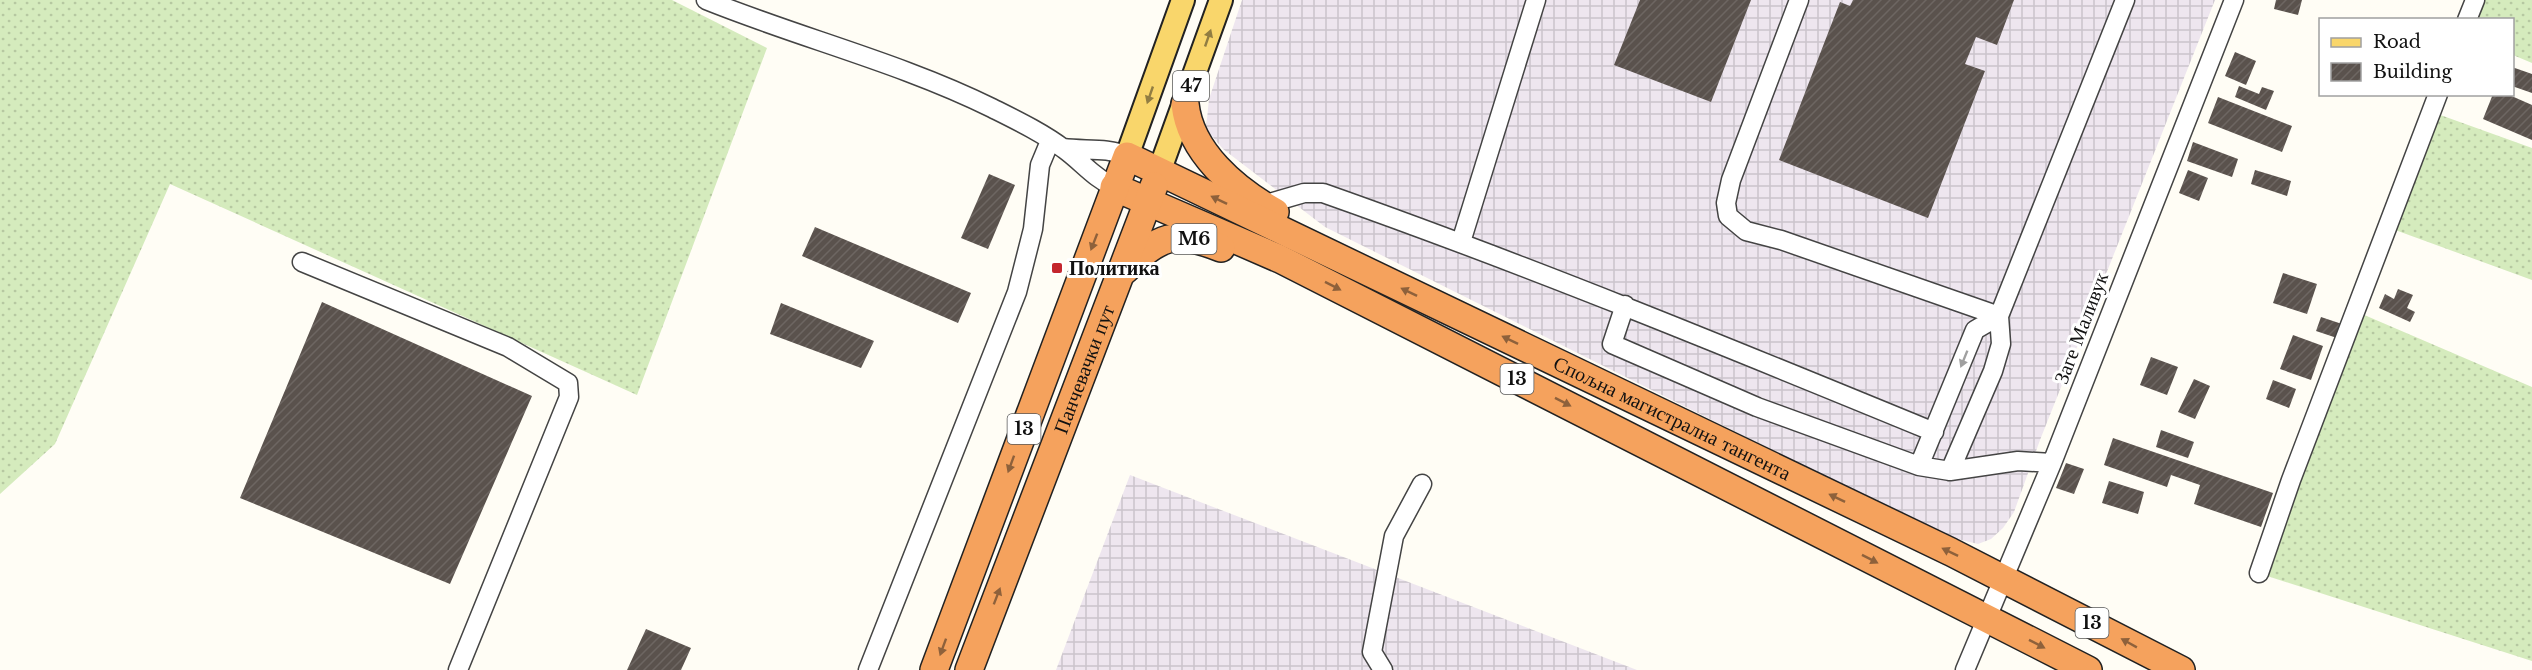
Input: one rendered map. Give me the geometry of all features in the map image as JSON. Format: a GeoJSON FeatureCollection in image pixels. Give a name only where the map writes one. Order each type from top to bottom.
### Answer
{"type":"FeatureCollection","features":[{"type":"Feature","properties":{"kind":"highway"},"geometry":{"type":"LineString","coordinates":[[1185,104],[1190,130],[1204,153],[1245,193],[1309,233],[1328,253]]}},
{"type":"Feature","properties":{"kind":"highway","name":"Спољна магистрална тангента"},"geometry":{"type":"LineString","coordinates":[[1127,156],[2002,578],[2181,670]]}},
{"type":"Feature","properties":{"kind":"highway","name":"Панчевачки пут"},"geometry":{"type":"LineString","coordinates":[[934,670],[1127,156]]}},
{"type":"Feature","properties":{"kind":"highway","name":"Панчевачки пут"},"geometry":{"type":"LineString","coordinates":[[969,670],[1160,172]]}},
{"type":"Feature","properties":{"kind":"highway","name":"Спољна магистрална тангента"},"geometry":{"type":"LineString","coordinates":[[1114,187],[1280,259],[2088,670]]}},
{"type":"Feature","properties":{"kind":"highway","name":"M6"},"geometry":{"type":"LineString","coordinates":[[1119,276],[1150,246],[1177,238],[1196,239],[1232,252],[1280,259]]}},
{"type":"Feature","properties":{"kind":"main road","name":"Панчевачки пут"},"geometry":{"type":"LineString","coordinates":[[1127,156],[1183,0]]}},
{"type":"Feature","properties":{"kind":"main road","name":"Панчевачки пут"},"geometry":{"type":"LineString","coordinates":[[1160,172],[1221,0]]}},
{"type":"Feature","properties":{"kind":"street"},"geometry":{"type":"LineString","coordinates":[[706,0],[758,21],[908,73],[992,108],[1056,145],[1088,172],[1114,187]]}},
{"type":"Feature","properties":{"kind":"street"},"geometry":{"type":"LineString","coordinates":[[1461,242],[1536,0]]}},
{"type":"Feature","properties":{"kind":"street"},"geometry":{"type":"LineString","coordinates":[[1799,0],[1731,180],[1726,203],[1728,216],[1746,231],[1781,240],[1999,316]]}},
{"type":"Feature","properties":{"kind":"street"},"geometry":{"type":"LineString","coordinates":[[1950,471],[1993,371],[2001,344],[1999,316],[2125,0]]}},
{"type":"Feature","properties":{"kind":"street","name":"Заге Маливук"},"geometry":{"type":"LineString","coordinates":[[1965,670],[2052,463],[2234,0]]}},
{"type":"Feature","properties":{"kind":"street"},"geometry":{"type":"LineString","coordinates":[[2468,18],[2475,0]]}},
{"type":"Feature","properties":{"kind":"street"},"geometry":{"type":"LineString","coordinates":[[2259,573],[2300,457],[2437,96]]}},
{"type":"Feature","properties":{"kind":"street"},"geometry":{"type":"LineString","coordinates":[[1056,145],[1108,150],[1127,156]]}},
{"type":"Feature","properties":{"kind":"street"},"geometry":{"type":"LineString","coordinates":[[868,670],[1017,292],[1033,229],[1041,165],[1056,145]]}},
{"type":"Feature","properties":{"kind":"street"},"geometry":{"type":"LineString","coordinates":[[1263,205],[1304,193],[1323,193],[1625,304],[1934,432]]}},
{"type":"Feature","properties":{"kind":"street"},"geometry":{"type":"LineString","coordinates":[[302,262],[508,347],[568,383],[569,397],[458,670]]}},
{"type":"Feature","properties":{"kind":"street"},"geometry":{"type":"LineString","coordinates":[[1625,304],[1612,344],[1757,407],[1919,466],[1950,471],[2018,461],[2052,463]]}},
{"type":"Feature","properties":{"kind":"street"},"geometry":{"type":"LineString","coordinates":[[1919,466],[1975,330],[1999,316]]}},
{"type":"Feature","properties":{"kind":"street"},"geometry":{"type":"LineString","coordinates":[[1383,670],[1372,651],[1394,536],[1422,484]]}},
{"type":"Feature","properties":{"kind":"shaded area"},"geometry":{"type":"Polygon","coordinates":[[[1242,0],[2215,0],[2040,440],[2014,512],[2003,528],[1991,539],[1978,544],[1957,539],[1858,493],[1325,227],[1223,149],[1206,129],[1209,99],[1242,0]]]}},
{"type":"Feature","properties":{"kind":"shaded area"},"geometry":{"type":"Polygon","coordinates":[[[1130,475],[1637,670],[1056,670],[1130,475]]]}},
{"type":"Feature","properties":{"kind":"green space"},"geometry":{"type":"Polygon","coordinates":[[[0,0],[672,0],[767,48],[637,395],[170,184],[55,444],[0,494],[0,0]]]}},
{"type":"Feature","properties":{"kind":"green space"},"geometry":{"type":"Polygon","coordinates":[[[2474,0],[2532,0],[2532,63],[2514,55],[2514,18],[2468,18],[2474,0]]]}},
{"type":"Feature","properties":{"kind":"green space"},"geometry":{"type":"Polygon","coordinates":[[[2432,112],[2532,148],[2532,280],[2387,227],[2432,112]]]}},
{"type":"Feature","properties":{"kind":"green space"},"geometry":{"type":"Polygon","coordinates":[[[2355,311],[2532,387],[2532,661],[2261,574],[2355,311]]]}},
{"type":"Feature","properties":{"kind":"building"},"geometry":{"type":"Polygon","coordinates":[[[1640,0],[1751,0],[1711,102],[1614,65],[1640,0]]]}},
{"type":"Feature","properties":{"kind":"building"},"geometry":{"type":"Polygon","coordinates":[[[1853,0],[2014,0],[1997,45],[1976,37],[1965,64],[1985,71],[1928,218],[1779,160],[1840,2],[1850,6],[1853,0]]]}},
{"type":"Feature","properties":{"kind":"building"},"geometry":{"type":"Polygon","coordinates":[[[2276,0],[2302,0],[2298,15],[2274,9],[2276,0]]]}},
{"type":"Feature","properties":{"kind":"building"},"geometry":{"type":"Polygon","coordinates":[[[2235,52],[2256,61],[2246,85],[2225,76],[2235,52]]]}},
{"type":"Feature","properties":{"kind":"building"},"geometry":{"type":"Polygon","coordinates":[[[2514,68],[2532,74],[2532,93],[2514,87],[2514,68]]]}},
{"type":"Feature","properties":{"kind":"building"},"geometry":{"type":"Polygon","coordinates":[[[2239,86],[2259,94],[2262,87],[2274,91],[2266,110],[2235,97],[2239,86]]]}},
{"type":"Feature","properties":{"kind":"building"},"geometry":{"type":"Polygon","coordinates":[[[2492,96],[2512,96],[2532,105],[2532,140],[2483,119],[2492,96]]]}},
{"type":"Feature","properties":{"kind":"building"},"geometry":{"type":"Polygon","coordinates":[[[2218,97],[2292,126],[2282,152],[2208,123],[2218,97]]]}},
{"type":"Feature","properties":{"kind":"building"},"geometry":{"type":"Polygon","coordinates":[[[2193,142],[2238,159],[2232,177],[2187,161],[2193,142]]]}},
{"type":"Feature","properties":{"kind":"building"},"geometry":{"type":"Polygon","coordinates":[[[2188,170],[2208,178],[2199,201],[2179,193],[2188,170]]]}},
{"type":"Feature","properties":{"kind":"building"},"geometry":{"type":"Polygon","coordinates":[[[2255,170],[2291,181],[2287,196],[2251,184],[2255,170]]]}},
{"type":"Feature","properties":{"kind":"building"},"geometry":{"type":"Polygon","coordinates":[[[989,174],[1015,185],[988,249],[961,238],[989,174]]]}},
{"type":"Feature","properties":{"kind":"building"},"geometry":{"type":"Polygon","coordinates":[[[815,227],[971,293],[958,323],[802,256],[815,227]]]}},
{"type":"Feature","properties":{"kind":"building"},"geometry":{"type":"Polygon","coordinates":[[[2283,273],[2317,284],[2307,314],[2273,303],[2283,273]]]}},
{"type":"Feature","properties":{"kind":"building"},"geometry":{"type":"Polygon","coordinates":[[[2398,289],[2413,295],[2407,308],[2415,312],[2410,322],[2379,308],[2385,294],[2394,299],[2398,289]]]}},
{"type":"Feature","properties":{"kind":"building"},"geometry":{"type":"Polygon","coordinates":[[[322,302],[532,396],[450,584],[240,498],[322,302]]]}},
{"type":"Feature","properties":{"kind":"building"},"geometry":{"type":"Polygon","coordinates":[[[781,303],[874,341],[861,368],[770,334],[781,303]]]}},
{"type":"Feature","properties":{"kind":"building"},"geometry":{"type":"Polygon","coordinates":[[[2321,317],[2342,324],[2337,338],[2316,331],[2321,317]]]}},
{"type":"Feature","properties":{"kind":"building"},"geometry":{"type":"Polygon","coordinates":[[[2293,335],[2323,346],[2311,380],[2280,369],[2293,335]]]}},
{"type":"Feature","properties":{"kind":"building"},"geometry":{"type":"Polygon","coordinates":[[[2151,357],[2178,367],[2167,395],[2140,385],[2151,357]]]}},
{"type":"Feature","properties":{"kind":"building"},"geometry":{"type":"Polygon","coordinates":[[[2194,379],[2210,386],[2195,419],[2178,412],[2194,379]]]}},
{"type":"Feature","properties":{"kind":"building"},"geometry":{"type":"Polygon","coordinates":[[[2273,380],[2296,389],[2289,408],[2266,399],[2273,380]]]}},
{"type":"Feature","properties":{"kind":"building"},"geometry":{"type":"Polygon","coordinates":[[[2161,430],[2194,442],[2188,458],[2156,447],[2161,430]]]}},
{"type":"Feature","properties":{"kind":"building"},"geometry":{"type":"Polygon","coordinates":[[[2113,438],[2273,493],[2261,527],[2194,504],[2200,485],[2171,475],[2167,487],[2104,465],[2113,438]]]}},
{"type":"Feature","properties":{"kind":"building"},"geometry":{"type":"Polygon","coordinates":[[[2066,463],[2084,469],[2074,494],[2056,488],[2066,463]]]}},
{"type":"Feature","properties":{"kind":"building"},"geometry":{"type":"Polygon","coordinates":[[[2109,481],[2144,492],[2138,514],[2102,503],[2109,481]]]}},
{"type":"Feature","properties":{"kind":"building"},"geometry":{"type":"Polygon","coordinates":[[[646,629],[691,648],[681,670],[627,670],[646,629]]]}},
{"type":"Feature","properties":{"kind":"place","name":"Политика"},"geometry":{"type":"Point","coordinates":[1057,268]}}]}
